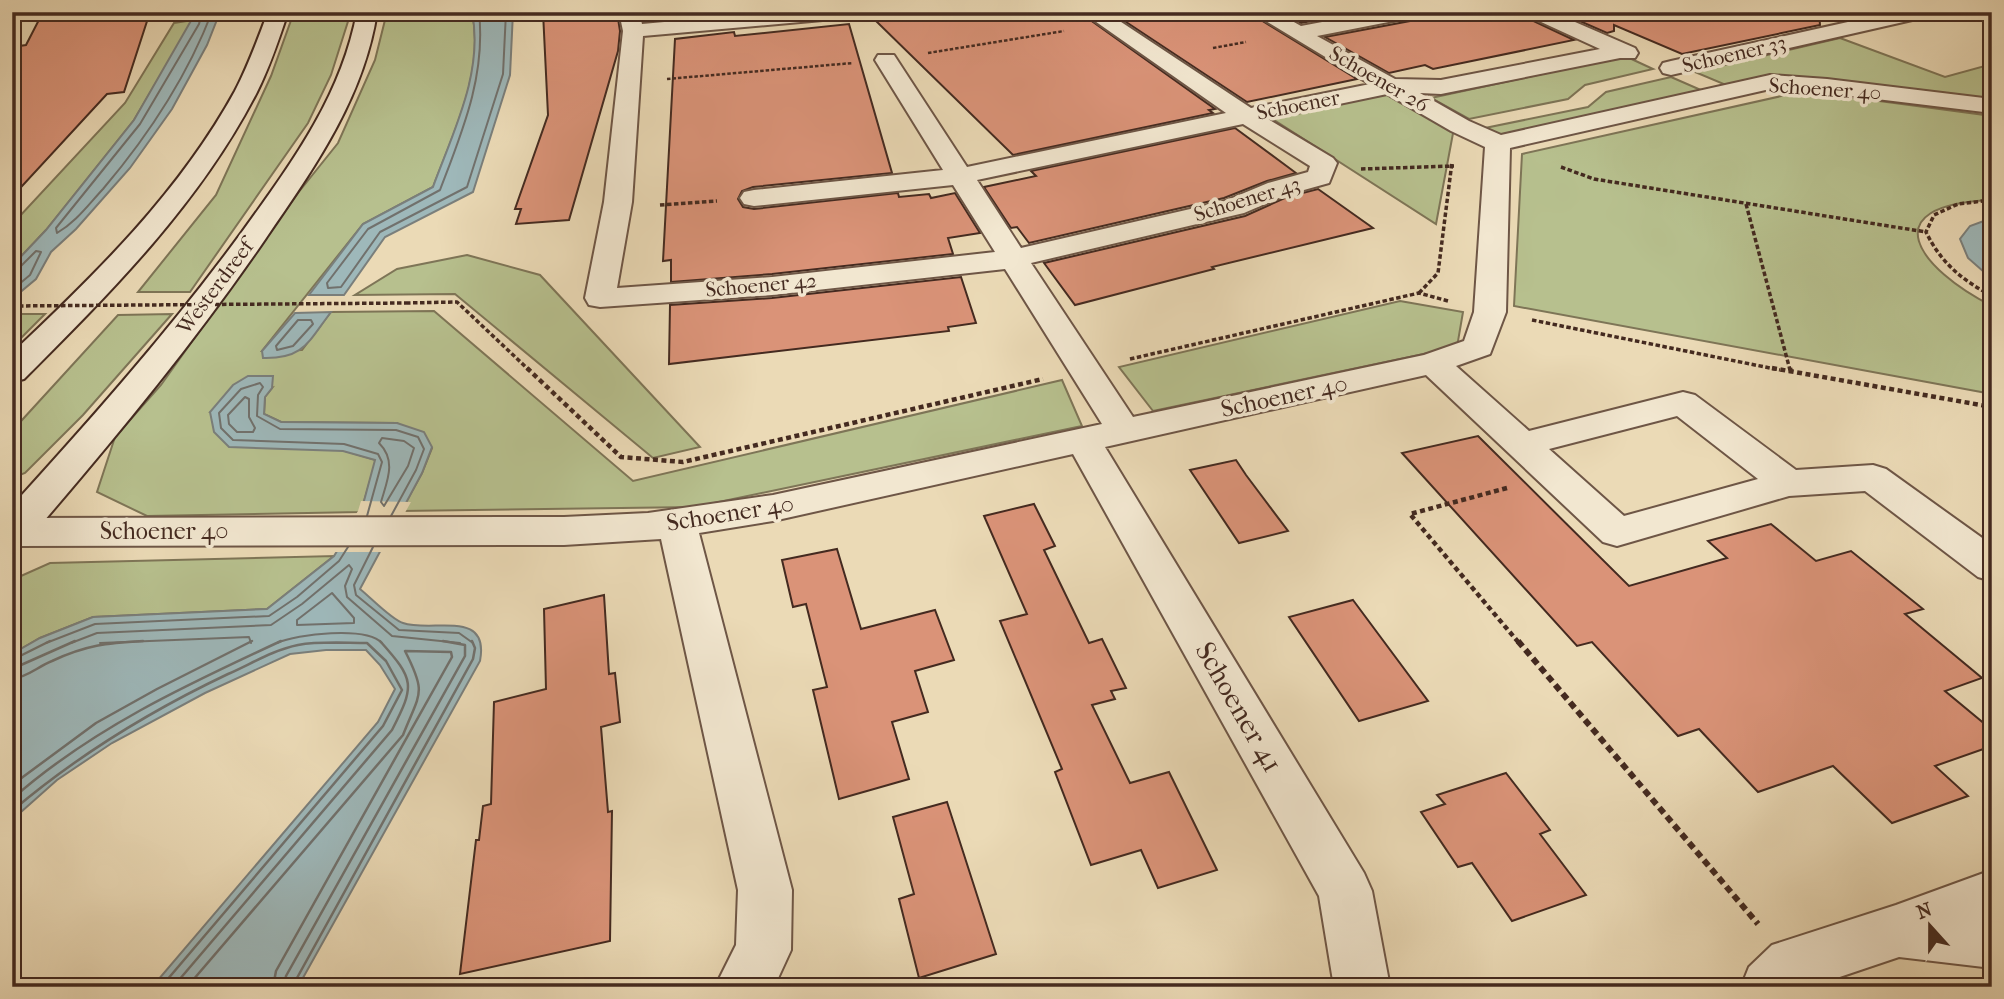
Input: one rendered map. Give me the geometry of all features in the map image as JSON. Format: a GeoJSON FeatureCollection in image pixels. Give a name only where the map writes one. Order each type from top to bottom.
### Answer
{"type":"FeatureCollection","features":[{"type":"Feature","properties":{"kind":"street"},"geometry":{"type":"LineString","coordinates":[[12,372],[141,243],[191,178],[246,92],[278,12]]}},
{"type":"Feature","properties":{"kind":"street","name":"Westerdreef"},"geometry":{"type":"LineString","coordinates":[[12,532],[175,340],[249,243],[309,157],[343,93],[366,25],[367,12]]}},
{"type":"Feature","properties":{"kind":"street"},"geometry":{"type":"LineString","coordinates":[[631,22],[844,12]]}},
{"type":"Feature","properties":{"kind":"street","name":"Schoener 43"},"geometry":{"type":"LineString","coordinates":[[1013,259],[1234,207],[1277,189],[1320,177],[1324,163],[1246,116],[1092,12]]}},
{"type":"Feature","properties":{"kind":"street","name":"Schoener 26"},"geometry":{"type":"LineString","coordinates":[[1261,12],[1460,126],[1497,153]]}},
{"type":"Feature","properties":{"kind":"street"},"geometry":{"type":"LineString","coordinates":[[1298,33],[1409,12]]}},
{"type":"Feature","properties":{"kind":"street"},"geometry":{"type":"LineString","coordinates":[[1535,12],[1622,51],[1724,90]]}},
{"type":"Feature","properties":{"kind":"street","name":"Schoener 33"},"geometry":{"type":"LineString","coordinates":[[1671,68],[1920,12]]}},
{"type":"Feature","properties":{"kind":"street"},"geometry":{"type":"LineString","coordinates":[[1808,16],[1844,29]]}},
{"type":"Feature","properties":{"kind":"street","name":"Schoener 42"},"geometry":{"type":"LineString","coordinates":[[631,22],[617,209],[600,298],[772,286],[1013,259]]}},
{"type":"Feature","properties":{"kind":"street"},"geometry":{"type":"LineString","coordinates":[[1392,86],[1441,87],[1622,51]]}},
{"type":"Feature","properties":{"kind":"street"},"geometry":{"type":"LineString","coordinates":[[886,60],[1013,259],[1103,436]]}},
{"type":"Feature","properties":{"kind":"street","name":"Schoener 40"},"geometry":{"type":"LineString","coordinates":[[12,532],[564,531],[648,527],[773,508],[1433,363],[1478,347],[1490,312],[1497,153],[1724,90],[1770,82],[1827,86],[1992,106]]}},
{"type":"Feature","properties":{"kind":"street","name":"Schoener"},"geometry":{"type":"LineString","coordinates":[[1246,116],[1392,86]]}},
{"type":"Feature","properties":{"kind":"street"},"geometry":{"type":"LineString","coordinates":[[754,198],[960,176],[1246,116]]}},
{"type":"Feature","properties":{"kind":"street"},"geometry":{"type":"LineString","coordinates":[[1433,363],[1617,532],[1788,483],[1873,478],[1992,566]]}},
{"type":"Feature","properties":{"kind":"street"},"geometry":{"type":"LineString","coordinates":[[1522,444],[1683,403],[1788,483]]}},
{"type":"Feature","properties":{"kind":"street","name":"Schoener 41"},"geometry":{"type":"LineString","coordinates":[[1103,436],[1345,891],[1362,987]]}},
{"type":"Feature","properties":{"kind":"street"},"geometry":{"type":"LineString","coordinates":[[677,522],[765,890],[763,950],[743,987]]}},
{"type":"Feature","properties":{"kind":"street"},"geometry":{"type":"LineString","coordinates":[[1781,976],[1992,895]]}},
{"type":"Feature","properties":{"kind":"street"},"geometry":{"type":"LineString","coordinates":[[1896,932],[1992,941]]}},
{"type":"Feature","properties":{"kind":"path"},"geometry":{"type":"LineString","coordinates":[[1160,58],[1298,33]]}},
{"type":"Feature","properties":{"kind":"path"},"geometry":{"type":"LineString","coordinates":[[1322,170],[1497,153],[1594,179],[1926,232]]}},
{"type":"Feature","properties":{"kind":"path"},"geometry":{"type":"LineString","coordinates":[[617,209],[754,198]]}},
{"type":"Feature","properties":{"kind":"path"},"geometry":{"type":"LineString","coordinates":[[1992,200],[1958,204],[1934,215],[1926,232],[1937,256],[1967,283],[1992,296]]}},
{"type":"Feature","properties":{"kind":"path"},"geometry":{"type":"LineString","coordinates":[[1746,203],[1791,372]]}},
{"type":"Feature","properties":{"kind":"path"},"geometry":{"type":"LineString","coordinates":[[12,306],[457,302],[621,457]]}},
{"type":"Feature","properties":{"kind":"path"},"geometry":{"type":"LineString","coordinates":[[1555,475],[1410,514],[1781,976]]}},
{"type":"Feature","properties":{"kind":"green space"},"geometry":{"type":"Polygon","coordinates":[[[294,12],[351,12],[331,75],[308,123],[190,292],[138,292],[216,195],[271,76],[294,12]]]}},
{"type":"Feature","properties":{"kind":"green space"},"geometry":{"type":"Polygon","coordinates":[[[387,12],[472,12],[474,57],[471,80],[458,124],[433,187],[363,224],[262,351],[302,350],[331,312],[434,311],[633,481],[1062,380],[1082,426],[695,507],[401,511],[432,448],[397,423],[281,422],[264,414],[265,397],[272,388],[211,412],[376,460],[361,512],[147,516],[97,492],[115,437],[161,385],[298,193],[338,143],[375,60],[387,12]]]}},
{"type":"Feature","properties":{"kind":"green space"},"geometry":{"type":"Polygon","coordinates":[[[193,20],[134,120],[46,230],[12,266],[12,217],[19,217],[125,103],[174,23],[193,20]]]}},
{"type":"Feature","properties":{"kind":"green space"},"geometry":{"type":"Polygon","coordinates":[[[1840,38],[1945,77],[1992,64],[1992,104],[1783,77],[1733,88],[1695,72],[1840,38]]]}},
{"type":"Feature","properties":{"kind":"green space"},"geometry":{"type":"Polygon","coordinates":[[[1625,56],[1653,69],[1585,85],[1568,99],[1469,119],[1431,98],[1625,56]]]}},
{"type":"Feature","properties":{"kind":"green space"},"geometry":{"type":"Polygon","coordinates":[[[1671,77],[1710,94],[1508,141],[1485,128],[1588,107],[1606,92],[1671,77]]]}},
{"type":"Feature","properties":{"kind":"green space"},"geometry":{"type":"Polygon","coordinates":[[[1379,87],[1454,128],[1436,224],[1260,111],[1379,87]]]}},
{"type":"Feature","properties":{"kind":"green space"},"geometry":{"type":"Polygon","coordinates":[[[1804,91],[1992,116],[1992,200],[1954,204],[1930,213],[1919,226],[1919,241],[1928,258],[1944,275],[1992,306],[1992,394],[1514,306],[1522,154],[1804,91]]]}},
{"type":"Feature","properties":{"kind":"green space"},"geometry":{"type":"Polygon","coordinates":[[[467,255],[540,275],[700,447],[653,458],[455,294],[355,295],[397,269],[467,255]]]}},
{"type":"Feature","properties":{"kind":"green space"},"geometry":{"type":"Polygon","coordinates":[[[1400,301],[1463,312],[1457,347],[1153,411],[1119,367],[1400,301]]]}},
{"type":"Feature","properties":{"kind":"green space"},"geometry":{"type":"Polygon","coordinates":[[[12,314],[45,314],[12,347],[12,314]]]}},
{"type":"Feature","properties":{"kind":"green space"},"geometry":{"type":"Polygon","coordinates":[[[172,314],[83,415],[25,473],[12,478],[12,431],[118,315],[172,314]]]}},
{"type":"Feature","properties":{"kind":"green space"},"geometry":{"type":"Polygon","coordinates":[[[334,556],[267,609],[93,617],[40,638],[12,654],[12,580],[50,563],[334,556]]]}},
{"type":"Feature","properties":{"kind":"water"},"geometry":{"type":"Polygon","coordinates":[[[196,12],[220,12],[207,45],[172,109],[130,168],[76,229],[51,252],[36,279],[12,299],[12,266],[46,230],[134,120],[196,12]]]}},
{"type":"Feature","properties":{"kind":"water"},"geometry":{"type":"Polygon","coordinates":[[[472,12],[513,12],[510,75],[473,192],[385,237],[344,295],[309,295],[363,224],[433,187],[470,79],[475,34],[472,12]]]}},
{"type":"Feature","properties":{"kind":"water"},"geometry":{"type":"Polygon","coordinates":[[[1992,218],[1992,279],[1968,258],[1960,239],[1970,226],[1992,218]]]}},
{"type":"Feature","properties":{"kind":"water"},"geometry":{"type":"Polygon","coordinates":[[[331,312],[304,347],[277,358],[263,358],[262,351],[295,313],[331,312]]]}},
{"type":"Feature","properties":{"kind":"water"},"geometry":{"type":"Polygon","coordinates":[[[248,376],[273,376],[272,388],[265,397],[264,414],[281,422],[397,423],[424,432],[432,447],[422,473],[360,589],[403,623],[468,628],[476,634],[481,645],[480,661],[299,985],[152,987],[378,722],[395,689],[380,665],[366,650],[326,650],[290,654],[205,693],[112,743],[57,780],[12,820],[12,654],[40,638],[93,617],[267,609],[334,556],[361,512],[375,460],[343,451],[229,447],[214,432],[210,412],[233,385],[248,376]]]}},
{"type":"Feature","properties":{"kind":"pier"},"geometry":{"type":"Polygon","coordinates":[[[361,501],[411,502],[383,552],[332,552],[358,511],[361,501]]]}},
{"type":"Feature","properties":{"kind":"building"},"geometry":{"type":"Polygon","coordinates":[[[43,12],[150,12],[124,92],[107,94],[12,197],[12,47],[26,45],[43,12]]]}},
{"type":"Feature","properties":{"kind":"building"},"geometry":{"type":"Polygon","coordinates":[[[543,12],[617,12],[620,31],[618,51],[569,220],[516,224],[521,209],[515,209],[548,115],[543,12]]]}},
{"type":"Feature","properties":{"kind":"building"},"geometry":{"type":"Polygon","coordinates":[[[903,12],[1079,12],[1215,109],[1209,110],[1213,113],[1013,155],[876,21],[907,17],[903,12]]]}},
{"type":"Feature","properties":{"kind":"building"},"geometry":{"type":"Polygon","coordinates":[[[1111,12],[1248,12],[1357,79],[1247,102],[1111,12]]]}},
{"type":"Feature","properties":{"kind":"building"},"geometry":{"type":"Polygon","coordinates":[[[1282,12],[1356,12],[1356,13],[1301,23],[1282,12]]]}},
{"type":"Feature","properties":{"kind":"building"},"geometry":{"type":"Polygon","coordinates":[[[1433,12],[1523,12],[1527,18],[1574,40],[1433,69],[1425,65],[1389,73],[1325,37],[1410,21],[1433,12]]]}},
{"type":"Feature","properties":{"kind":"building"},"geometry":{"type":"Polygon","coordinates":[[[1559,12],[1819,12],[1820,25],[1682,54],[1614,25],[1614,31],[1607,33],[1559,12]]]}},
{"type":"Feature","properties":{"kind":"building"},"geometry":{"type":"Polygon","coordinates":[[[849,24],[892,173],[753,187],[742,191],[738,199],[743,207],[754,209],[898,193],[899,197],[929,194],[931,198],[955,193],[980,233],[948,238],[953,254],[671,282],[671,260],[663,261],[675,39],[734,32],[735,36],[849,24]]]}},
{"type":"Feature","properties":{"kind":"building"},"geometry":{"type":"Polygon","coordinates":[[[1235,128],[1296,173],[1224,198],[1029,243],[1017,227],[1011,228],[984,187],[1036,176],[1031,171],[1235,128]]]}},
{"type":"Feature","properties":{"kind":"building"},"geometry":{"type":"Polygon","coordinates":[[[1318,189],[1373,228],[1212,267],[1214,269],[1075,305],[1044,263],[1245,216],[1287,197],[1318,189]]]}},
{"type":"Feature","properties":{"kind":"building"},"geometry":{"type":"Polygon","coordinates":[[[961,277],[976,323],[948,327],[949,331],[669,364],[670,305],[772,298],[961,277]]]}},
{"type":"Feature","properties":{"kind":"building"},"geometry":{"type":"Polygon","coordinates":[[[1478,436],[1629,586],[1727,558],[1708,541],[1771,524],[1816,561],[1851,551],[1923,609],[1905,614],[1982,678],[1945,691],[1992,730],[1992,746],[1935,766],[1968,796],[1892,823],[1833,766],[1758,792],[1699,729],[1678,736],[1592,642],[1577,646],[1402,453],[1478,436]]]}},
{"type":"Feature","properties":{"kind":"building"},"geometry":{"type":"Polygon","coordinates":[[[1236,460],[1288,531],[1239,543],[1190,470],[1236,460]]]}},
{"type":"Feature","properties":{"kind":"building"},"geometry":{"type":"Polygon","coordinates":[[[1034,504],[1055,546],[1044,550],[1089,643],[1102,639],[1126,688],[1111,691],[1115,699],[1092,705],[1130,783],[1169,772],[1217,870],[1158,888],[1141,850],[1091,865],[1055,772],[1062,769],[1000,621],[1027,614],[984,516],[1034,504]]]}},
{"type":"Feature","properties":{"kind":"building"},"geometry":{"type":"Polygon","coordinates":[[[837,549],[861,629],[935,610],[954,660],[915,671],[928,712],[892,722],[909,779],[839,799],[813,690],[827,687],[806,604],[793,607],[782,560],[837,549]]]}},
{"type":"Feature","properties":{"kind":"building"},"geometry":{"type":"Polygon","coordinates":[[[604,595],[609,674],[615,673],[620,722],[601,727],[608,812],[612,811],[610,941],[460,974],[476,840],[479,840],[483,806],[491,804],[494,702],[546,689],[544,609],[604,595]]]}},
{"type":"Feature","properties":{"kind":"building"},"geometry":{"type":"Polygon","coordinates":[[[1353,600],[1428,701],[1359,721],[1289,617],[1353,600]]]}},
{"type":"Feature","properties":{"kind":"building"},"geometry":{"type":"Polygon","coordinates":[[[1506,773],[1550,830],[1540,834],[1586,895],[1512,921],[1472,863],[1458,867],[1421,812],[1445,804],[1437,795],[1506,773]]]}},
{"type":"Feature","properties":{"kind":"building"},"geometry":{"type":"Polygon","coordinates":[[[947,802],[996,954],[919,978],[899,899],[914,894],[893,817],[947,802]]]}}]}
